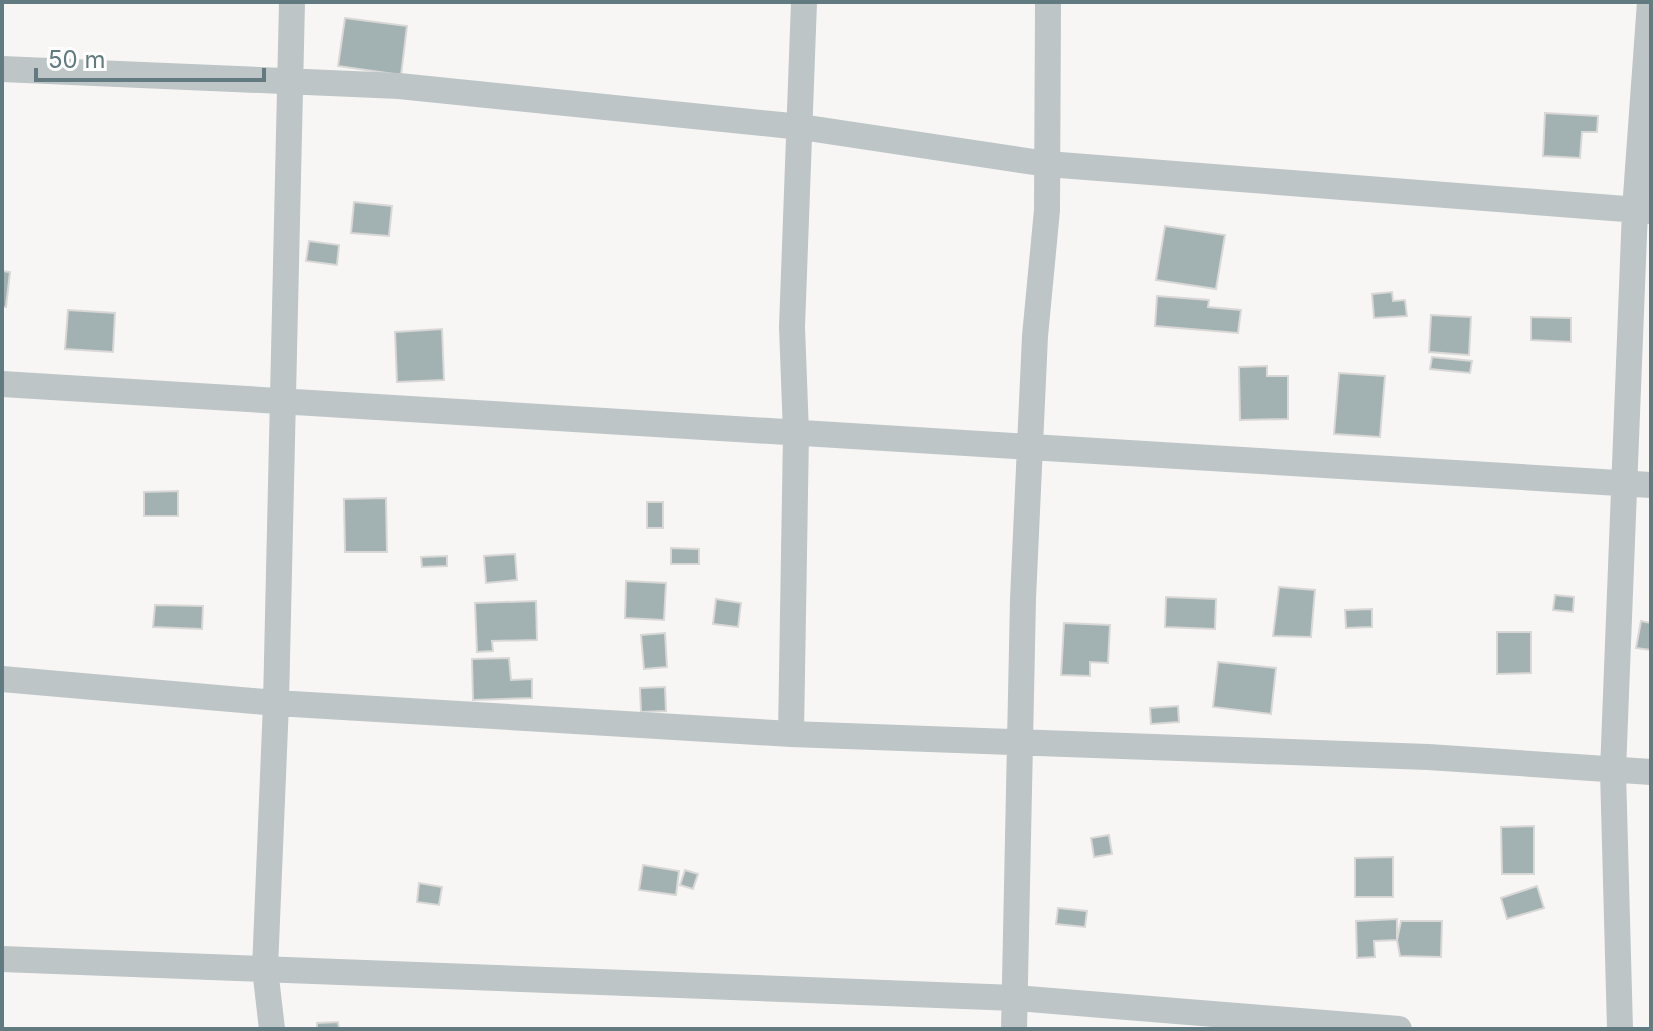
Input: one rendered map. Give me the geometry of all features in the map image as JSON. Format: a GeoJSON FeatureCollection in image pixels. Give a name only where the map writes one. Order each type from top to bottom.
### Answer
{"type":"FeatureCollection","features":[{"type":"Feature","properties":{"kind":"street"},"geometry":{"type":"LineString","coordinates":[[272,1029],[265,969],[276,703],[292,2]]}},
{"type":"Feature","properties":{"kind":"street"},"geometry":{"type":"LineString","coordinates":[[791,734],[796,433],[792,327],[804,2]]}},
{"type":"Feature","properties":{"kind":"street"},"geometry":{"type":"LineString","coordinates":[[1014,1029],[1019,741],[1030,447],[1035,336],[1047,210],[1048,2]]}},
{"type":"Feature","properties":{"kind":"street"},"geometry":{"type":"LineString","coordinates":[[1620,1029],[1613,771],[1639,484],[1650,2]]}},
{"type":"Feature","properties":{"kind":"street"},"geometry":{"type":"LineString","coordinates":[[2,69],[399,86],[801,127],[1047,164],[1643,211]]}},
{"type":"Feature","properties":{"kind":"street"},"geometry":{"type":"LineString","coordinates":[[2,384],[1639,484]]}},
{"type":"Feature","properties":{"kind":"street"},"geometry":{"type":"LineString","coordinates":[[2,679],[276,703],[791,734],[1412,756],[1651,772]]}},
{"type":"Feature","properties":{"kind":"street"},"geometry":{"type":"LineString","coordinates":[[2,959],[1015,998],[1399,1029]]}},
{"type":"Feature","properties":{"kind":"building"},"geometry":{"type":"Polygon","coordinates":[[[345,18],[407,26],[401,75],[338,66],[345,18]]]}},
{"type":"Feature","properties":{"kind":"building"},"geometry":{"type":"Polygon","coordinates":[[[1545,113],[1598,116],[1597,132],[1582,132],[1580,158],[1543,156],[1545,113]]]}},
{"type":"Feature","properties":{"kind":"building"},"geometry":{"type":"Polygon","coordinates":[[[354,202],[392,206],[389,236],[351,233],[354,202]]]}},
{"type":"Feature","properties":{"kind":"building"},"geometry":{"type":"Polygon","coordinates":[[[1165,226],[1225,235],[1216,289],[1156,280],[1165,226]]]}},
{"type":"Feature","properties":{"kind":"building"},"geometry":{"type":"Polygon","coordinates":[[[309,241],[339,245],[337,265],[306,261],[309,241]]]}},
{"type":"Feature","properties":{"kind":"building"},"geometry":{"type":"Polygon","coordinates":[[[2,271],[10,272],[6,307],[2,307],[2,271]]]}},
{"type":"Feature","properties":{"kind":"building"},"geometry":{"type":"Polygon","coordinates":[[[1392,292],[1393,301],[1405,300],[1407,316],[1374,318],[1372,294],[1392,292]]]}},
{"type":"Feature","properties":{"kind":"building"},"geometry":{"type":"Polygon","coordinates":[[[1157,296],[1209,300],[1208,307],[1241,310],[1238,333],[1155,326],[1157,296]]]}},
{"type":"Feature","properties":{"kind":"building"},"geometry":{"type":"Polygon","coordinates":[[[68,310],[115,313],[113,352],[65,349],[68,310]]]}},
{"type":"Feature","properties":{"kind":"building"},"geometry":{"type":"Polygon","coordinates":[[[1431,315],[1471,317],[1469,355],[1429,352],[1431,315]]]}},
{"type":"Feature","properties":{"kind":"building"},"geometry":{"type":"Polygon","coordinates":[[[1531,317],[1571,318],[1571,342],[1531,340],[1531,317]]]}},
{"type":"Feature","properties":{"kind":"building"},"geometry":{"type":"Polygon","coordinates":[[[442,329],[444,380],[397,382],[395,332],[442,329]]]}},
{"type":"Feature","properties":{"kind":"building"},"geometry":{"type":"Polygon","coordinates":[[[1432,357],[1472,361],[1470,373],[1430,369],[1432,357]]]}},
{"type":"Feature","properties":{"kind":"building"},"geometry":{"type":"Polygon","coordinates":[[[1267,366],[1267,376],[1288,376],[1288,419],[1240,420],[1239,367],[1267,366]]]}},
{"type":"Feature","properties":{"kind":"building"},"geometry":{"type":"Polygon","coordinates":[[[1339,373],[1385,376],[1380,437],[1334,434],[1339,373]]]}},
{"type":"Feature","properties":{"kind":"building"},"geometry":{"type":"Polygon","coordinates":[[[178,491],[178,516],[144,516],[144,492],[178,491]]]}},
{"type":"Feature","properties":{"kind":"building"},"geometry":{"type":"Polygon","coordinates":[[[386,498],[387,552],[345,552],[344,499],[386,498]]]}},
{"type":"Feature","properties":{"kind":"building"},"geometry":{"type":"Polygon","coordinates":[[[647,502],[663,502],[663,528],[647,528],[647,502]]]}},
{"type":"Feature","properties":{"kind":"building"},"geometry":{"type":"Polygon","coordinates":[[[671,548],[699,549],[699,564],[671,564],[671,548]]]}},
{"type":"Feature","properties":{"kind":"building"},"geometry":{"type":"Polygon","coordinates":[[[515,554],[517,580],[486,583],[484,556],[515,554]]]}},
{"type":"Feature","properties":{"kind":"building"},"geometry":{"type":"Polygon","coordinates":[[[447,556],[447,566],[422,567],[421,557],[447,556]]]}},
{"type":"Feature","properties":{"kind":"building"},"geometry":{"type":"Polygon","coordinates":[[[626,581],[666,583],[664,620],[625,618],[626,581]]]}},
{"type":"Feature","properties":{"kind":"building"},"geometry":{"type":"Polygon","coordinates":[[[1279,587],[1315,590],[1311,637],[1273,636],[1279,587]]]}},
{"type":"Feature","properties":{"kind":"building"},"geometry":{"type":"Polygon","coordinates":[[[1555,595],[1574,597],[1573,612],[1553,610],[1555,595]]]}},
{"type":"Feature","properties":{"kind":"building"},"geometry":{"type":"Polygon","coordinates":[[[1166,597],[1216,599],[1215,629],[1165,627],[1166,597]]]}},
{"type":"Feature","properties":{"kind":"building"},"geometry":{"type":"Polygon","coordinates":[[[716,599],[741,603],[738,627],[713,624],[716,599]]]}},
{"type":"Feature","properties":{"kind":"building"},"geometry":{"type":"Polygon","coordinates":[[[536,601],[537,640],[492,641],[493,651],[477,652],[475,603],[536,601]]]}},
{"type":"Feature","properties":{"kind":"building"},"geometry":{"type":"Polygon","coordinates":[[[155,605],[203,606],[202,629],[153,627],[155,605]]]}},
{"type":"Feature","properties":{"kind":"building"},"geometry":{"type":"Polygon","coordinates":[[[1372,609],[1372,627],[1346,628],[1345,610],[1372,609]]]}},
{"type":"Feature","properties":{"kind":"building"},"geometry":{"type":"Polygon","coordinates":[[[1641,621],[1651,623],[1651,650],[1636,648],[1641,621]]]}},
{"type":"Feature","properties":{"kind":"building"},"geometry":{"type":"Polygon","coordinates":[[[1064,623],[1110,625],[1108,663],[1090,662],[1090,676],[1061,675],[1064,623]]]}},
{"type":"Feature","properties":{"kind":"building"},"geometry":{"type":"Polygon","coordinates":[[[1497,632],[1531,632],[1531,673],[1497,674],[1497,632]]]}},
{"type":"Feature","properties":{"kind":"building"},"geometry":{"type":"Polygon","coordinates":[[[665,633],[667,667],[644,669],[641,635],[665,633]]]}},
{"type":"Feature","properties":{"kind":"building"},"geometry":{"type":"Polygon","coordinates":[[[509,658],[511,680],[532,679],[532,698],[473,700],[472,659],[509,658]]]}},
{"type":"Feature","properties":{"kind":"building"},"geometry":{"type":"Polygon","coordinates":[[[1218,662],[1276,668],[1271,714],[1213,707],[1218,662]]]}},
{"type":"Feature","properties":{"kind":"building"},"geometry":{"type":"Polygon","coordinates":[[[665,687],[666,711],[641,712],[640,688],[665,687]]]}},
{"type":"Feature","properties":{"kind":"building"},"geometry":{"type":"Polygon","coordinates":[[[1178,706],[1179,722],[1151,724],[1150,708],[1178,706]]]}},
{"type":"Feature","properties":{"kind":"building"},"geometry":{"type":"Polygon","coordinates":[[[1534,826],[1534,874],[1502,874],[1501,827],[1534,826]]]}},
{"type":"Feature","properties":{"kind":"building"},"geometry":{"type":"Polygon","coordinates":[[[1109,835],[1112,854],[1094,857],[1091,838],[1109,835]]]}},
{"type":"Feature","properties":{"kind":"building"},"geometry":{"type":"Polygon","coordinates":[[[1393,857],[1393,897],[1355,897],[1355,858],[1393,857]]]}},
{"type":"Feature","properties":{"kind":"building"},"geometry":{"type":"Polygon","coordinates":[[[643,865],[679,871],[676,895],[639,890],[643,865]]]}},
{"type":"Feature","properties":{"kind":"building"},"geometry":{"type":"Polygon","coordinates":[[[685,870],[698,874],[693,889],[680,885],[685,870]]]}},
{"type":"Feature","properties":{"kind":"building"},"geometry":{"type":"Polygon","coordinates":[[[419,883],[442,887],[439,905],[417,902],[419,883]]]}},
{"type":"Feature","properties":{"kind":"building"},"geometry":{"type":"Polygon","coordinates":[[[1537,886],[1544,908],[1507,919],[1501,898],[1537,886]]]}},
{"type":"Feature","properties":{"kind":"building"},"geometry":{"type":"Polygon","coordinates":[[[1058,908],[1087,911],[1085,927],[1056,924],[1058,908]]]}},
{"type":"Feature","properties":{"kind":"building"},"geometry":{"type":"Polygon","coordinates":[[[1397,919],[1397,940],[1374,941],[1375,957],[1357,958],[1356,921],[1397,919]]]}},
{"type":"Feature","properties":{"kind":"building"},"geometry":{"type":"Polygon","coordinates":[[[1401,921],[1442,921],[1441,957],[1400,956],[1397,940],[1401,921]]]}},
{"type":"Feature","properties":{"kind":"building"},"geometry":{"type":"Polygon","coordinates":[[[338,1022],[339,1029],[317,1029],[317,1023],[338,1022]]]}}]}
